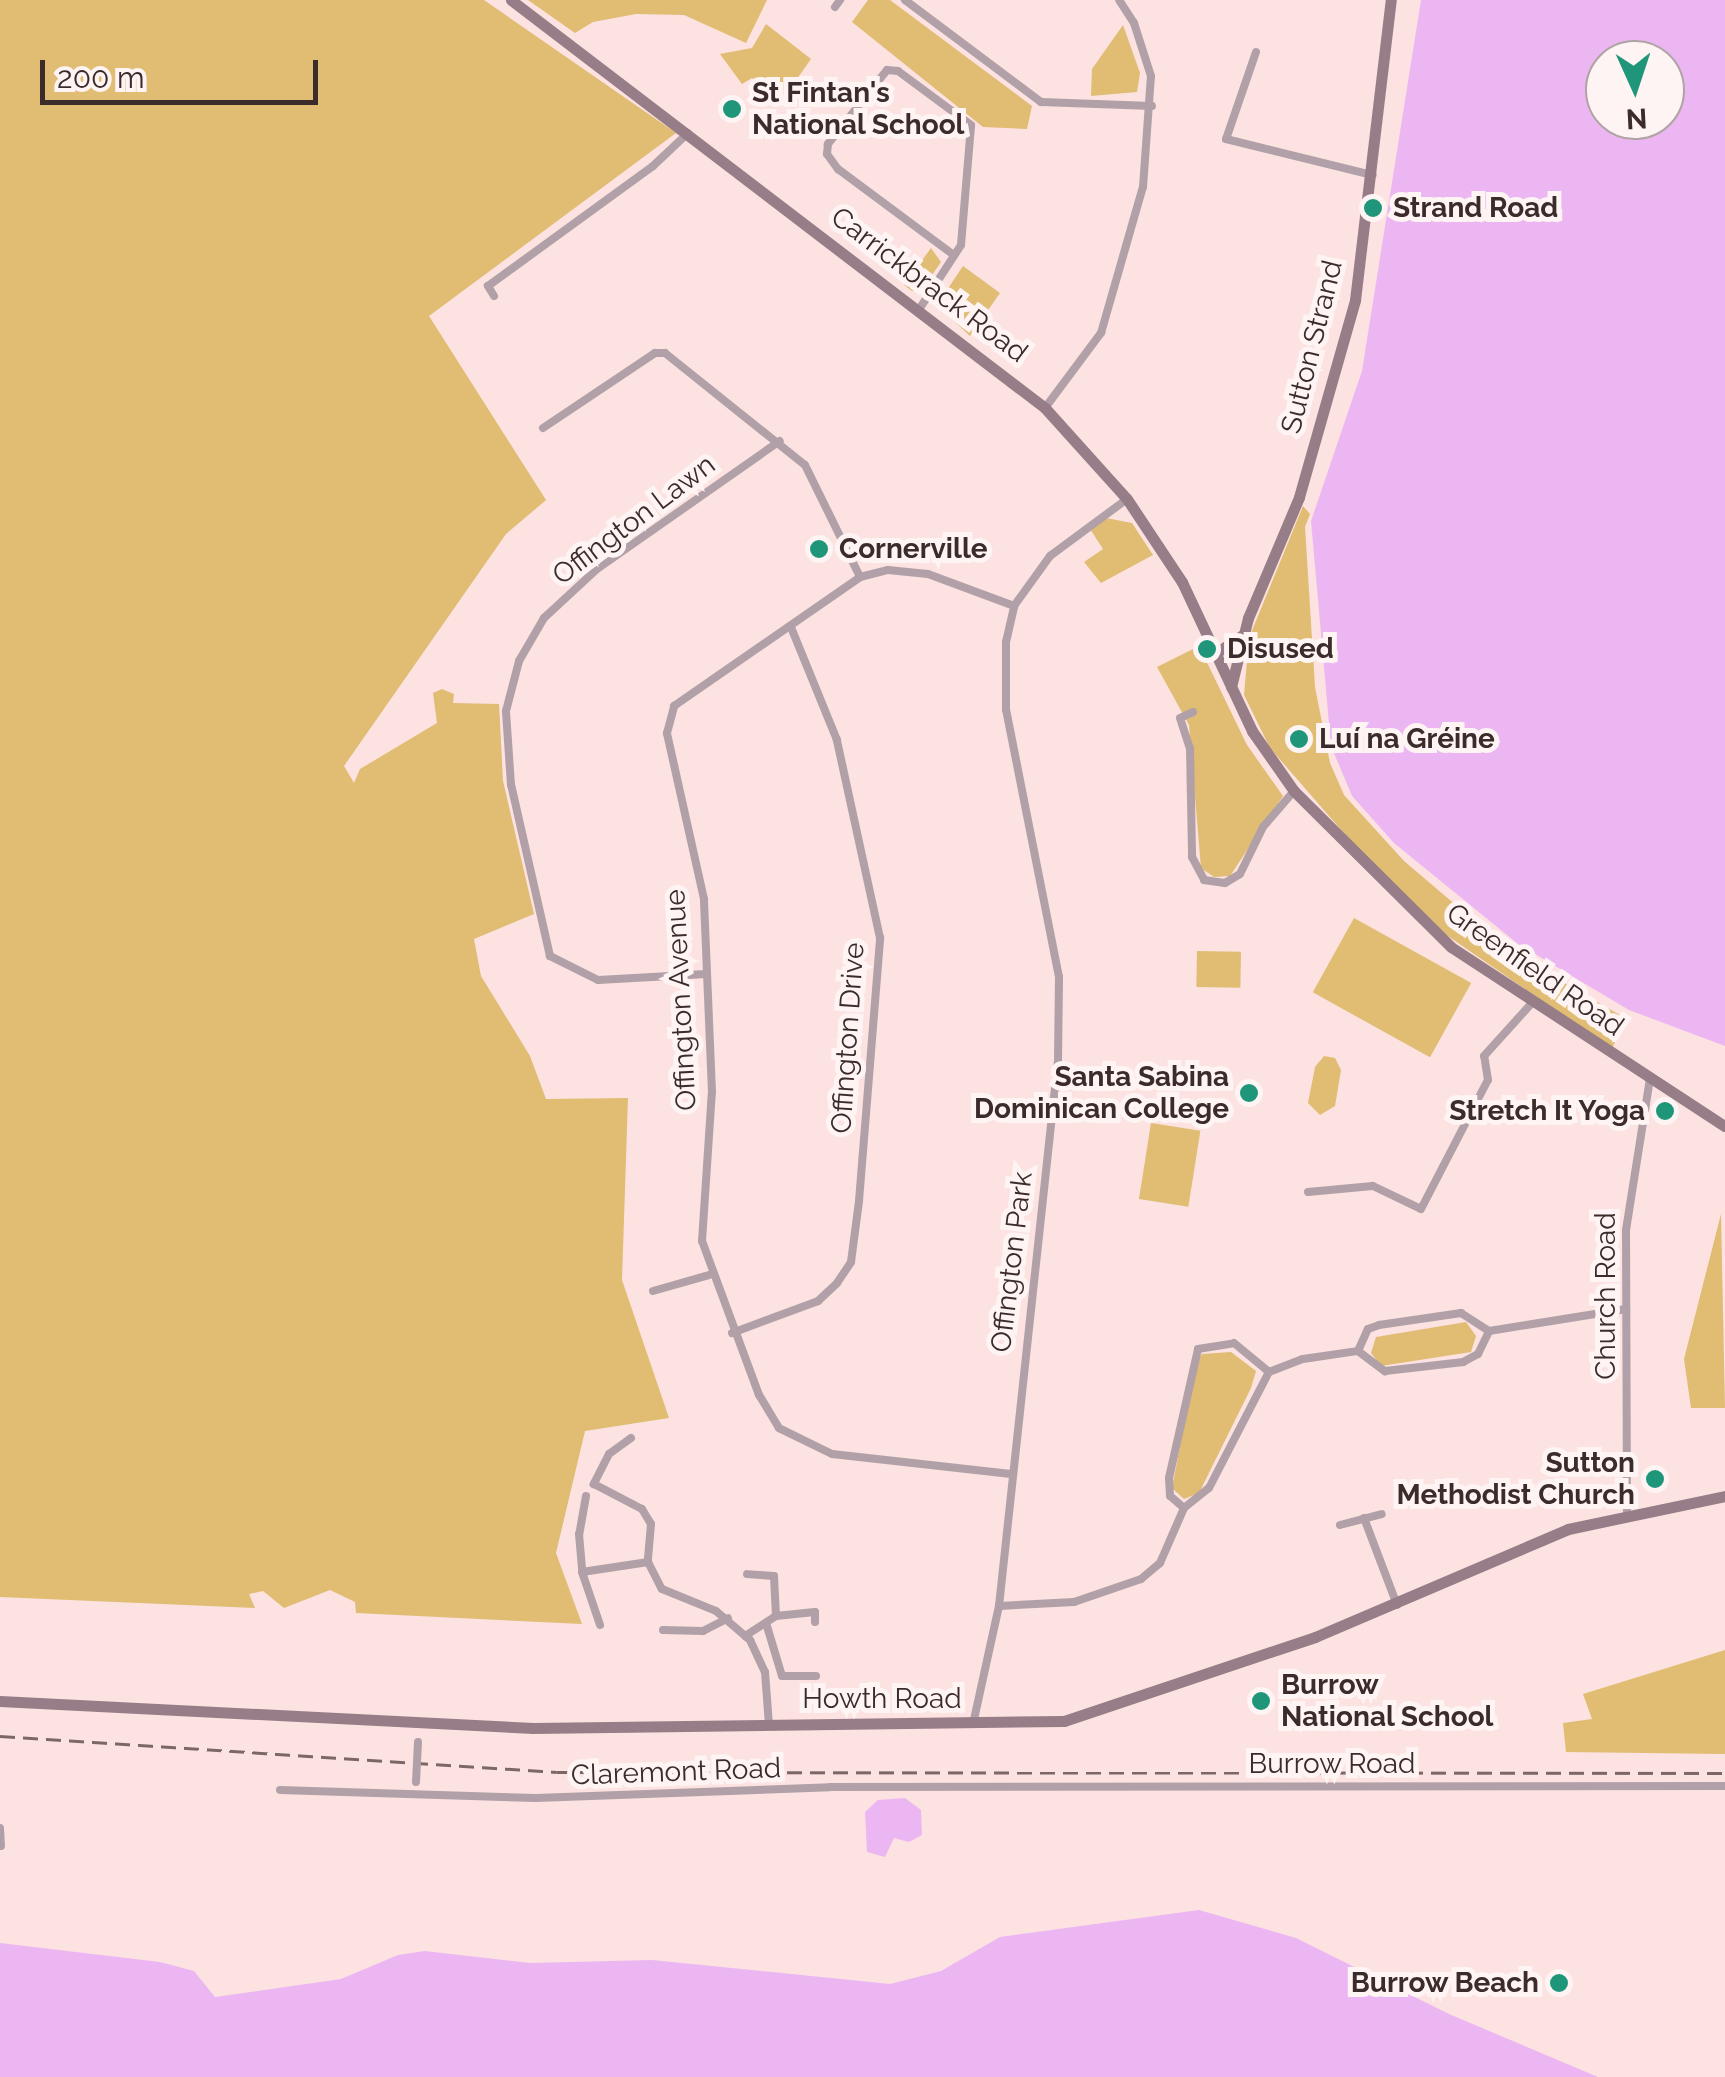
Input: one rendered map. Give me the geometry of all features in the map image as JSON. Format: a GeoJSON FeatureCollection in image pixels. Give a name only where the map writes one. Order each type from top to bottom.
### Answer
{"type":"FeatureCollection","features":[{"type":"Feature","properties":{"kind":"main road","name":"Carrickbrack Road"},"geometry":{"type":"LineString","coordinates":[[511,0],[920,308],[1045,408],[1127,498],[1182,582],[1231,687]]}},
{"type":"Feature","properties":{"kind":"main road","name":"Sutton Strand"},"geometry":{"type":"LineString","coordinates":[[1231,687],[1243,635],[1282,547],[1354,300],[1373,175],[1391,0]]}},
{"type":"Feature","properties":{"kind":"main road"},"geometry":{"type":"LineString","coordinates":[[1216,653],[1243,635]]}},
{"type":"Feature","properties":{"kind":"main road","name":"Greenfield Road"},"geometry":{"type":"LineString","coordinates":[[1231,687],[1294,792],[1451,947],[1531,1004],[1725,1126]]}},
{"type":"Feature","properties":{"kind":"main road","name":"Howth Road"},"geometry":{"type":"LineString","coordinates":[[0,1701],[419,1724],[972,1724],[1084,1719],[1397,1604],[1527,1544],[1627,1514],[1725,1496]]}},
{"type":"Feature","properties":{"kind":"street"},"geometry":{"type":"LineString","coordinates":[[905,0],[1041,102],[1152,106]]}},
{"type":"Feature","properties":{"kind":"street"},"geometry":{"type":"LineString","coordinates":[[1045,408],[1101,333],[1115,300],[1143,187],[1152,106],[1142,47],[1119,0]]}},
{"type":"Feature","properties":{"kind":"street"},"geometry":{"type":"LineString","coordinates":[[1256,52],[1226,139],[1373,175]]}},
{"type":"Feature","properties":{"kind":"street"},"geometry":{"type":"LineString","coordinates":[[920,308],[961,245],[972,125],[898,71],[887,70],[828,144],[827,154],[954,255]]}},
{"type":"Feature","properties":{"kind":"street"},"geometry":{"type":"LineString","coordinates":[[494,296],[488,286],[653,166],[688,133]]}},
{"type":"Feature","properties":{"kind":"street"},"geometry":{"type":"LineString","coordinates":[[543,428],[655,352],[665,353],[780,440],[805,466],[860,577],[888,570],[928,574],[1014,606]]}},
{"type":"Feature","properties":{"kind":"street","name":"Offington Lawn"},"geometry":{"type":"LineString","coordinates":[[706,974],[598,980],[550,956],[511,785],[506,711],[519,660],[544,618],[597,569],[780,440]]}},
{"type":"Feature","properties":{"kind":"street","name":"Offington Park"},"geometry":{"type":"LineString","coordinates":[[972,1724],[999,1606],[1058,1060],[1058,993],[1051,918],[1006,710],[1003,665],[1014,606],[1050,556],[1127,498]]}},
{"type":"Feature","properties":{"kind":"street","name":"Offington Avenue"},"geometry":{"type":"LineString","coordinates":[[860,577],[674,706],[670,761],[704,900],[712,1092],[702,1241],[709,1275],[732,1333],[758,1395],[779,1428],[832,1454],[1011,1474]]}},
{"type":"Feature","properties":{"kind":"street","name":"Offington Drive"},"geometry":{"type":"LineString","coordinates":[[732,1333],[818,1301],[837,1283],[850,1262],[859,1201],[880,938],[837,740],[791,628]]}},
{"type":"Feature","properties":{"kind":"street"},"geometry":{"type":"LineString","coordinates":[[1193,712],[1180,718],[1190,748],[1192,856],[1204,880],[1235,879],[1275,809],[1294,792]]}},
{"type":"Feature","properties":{"kind":"street"},"geometry":{"type":"LineString","coordinates":[[1308,1192],[1373,1186],[1422,1210],[1488,1080],[1484,1056],[1531,1004]]}},
{"type":"Feature","properties":{"kind":"street","name":"Church Road"},"geometry":{"type":"LineString","coordinates":[[1627,1514],[1628,1205],[1650,1079]]}},
{"type":"Feature","properties":{"kind":"street"},"geometry":{"type":"LineString","coordinates":[[652,1291],[709,1275]]}},
{"type":"Feature","properties":{"kind":"street"},"geometry":{"type":"LineString","coordinates":[[1358,1351],[1368,1329],[1379,1325],[1461,1313],[1489,1331],[1626,1309]]}},
{"type":"Feature","properties":{"kind":"street"},"geometry":{"type":"LineString","coordinates":[[1358,1351],[1364,1362],[1385,1371],[1463,1362],[1478,1354],[1489,1331]]}},
{"type":"Feature","properties":{"kind":"street"},"geometry":{"type":"LineString","coordinates":[[1184,1508],[1170,1496],[1170,1478],[1189,1368],[1198,1349],[1234,1343],[1269,1372]]}},
{"type":"Feature","properties":{"kind":"street"},"geometry":{"type":"LineString","coordinates":[[999,1606],[1074,1602],[1141,1579],[1160,1563],[1184,1508],[1209,1488],[1269,1372],[1303,1358],[1358,1351]]}},
{"type":"Feature","properties":{"kind":"street"},"geometry":{"type":"LineString","coordinates":[[631,1438],[609,1454],[594,1484],[642,1508],[651,1524],[648,1562],[662,1589],[728,1618],[745,1636],[766,1672],[769,1725]]}},
{"type":"Feature","properties":{"kind":"street"},"geometry":{"type":"LineString","coordinates":[[586,1496],[582,1572],[600,1625]]}},
{"type":"Feature","properties":{"kind":"street"},"geometry":{"type":"LineString","coordinates":[[1340,1525],[1382,1514]]}},
{"type":"Feature","properties":{"kind":"street"},"geometry":{"type":"LineString","coordinates":[[1364,1518],[1397,1604]]}},
{"type":"Feature","properties":{"kind":"street"},"geometry":{"type":"LineString","coordinates":[[582,1572],[648,1562]]}},
{"type":"Feature","properties":{"kind":"street"},"geometry":{"type":"LineString","coordinates":[[747,1574],[774,1576],[776,1616]]}},
{"type":"Feature","properties":{"kind":"street"},"geometry":{"type":"LineString","coordinates":[[745,1636],[776,1616],[814,1612],[815,1622]]}},
{"type":"Feature","properties":{"kind":"street"},"geometry":{"type":"LineString","coordinates":[[663,1630],[703,1631],[728,1618]]}},
{"type":"Feature","properties":{"kind":"street"},"geometry":{"type":"LineString","coordinates":[[766,1623],[782,1676],[816,1676]]}},
{"type":"Feature","properties":{"kind":"street"},"geometry":{"type":"LineString","coordinates":[[416,1794],[419,1724]]}},
{"type":"Feature","properties":{"kind":"street","name":"Claremont Road"},"geometry":{"type":"LineString","coordinates":[[280,1790],[591,1798],[683,1789],[938,1786]]}},
{"type":"Feature","properties":{"kind":"street","name":"Burrow Road"},"geometry":{"type":"LineString","coordinates":[[938,1786],[1725,1786]]}},
{"type":"Feature","properties":{"kind":"street"},"geometry":{"type":"LineString","coordinates":[[0,1828],[2,1846]]}},
{"type":"Feature","properties":{"kind":"shaded area"},"geometry":{"type":"Polygon","coordinates":[[[0,0],[484,0],[676,133],[429,316],[546,500],[506,534],[344,766],[354,783],[360,769],[437,723],[433,693],[442,689],[454,694],[453,703],[499,704],[503,781],[534,914],[474,939],[481,976],[530,1056],[546,1099],[628,1098],[622,1280],[669,1418],[585,1431],[556,1553],[582,1624],[356,1613],[355,1602],[330,1590],[284,1608],[263,1591],[249,1594],[255,1608],[0,1597],[0,0]]]}},
{"type":"Feature","properties":{"kind":"shaded area"},"geometry":{"type":"Polygon","coordinates":[[[528,0],[767,0],[746,43],[684,15],[636,14],[593,22],[575,33],[528,0]]]}},
{"type":"Feature","properties":{"kind":"shaded area"},"geometry":{"type":"Polygon","coordinates":[[[868,0],[890,0],[1032,106],[1027,129],[983,127],[852,22],[868,0]]]}},
{"type":"Feature","properties":{"kind":"shaded area"},"geometry":{"type":"Polygon","coordinates":[[[1421,0],[1725,0],[1725,1046],[1629,1010],[1518,944],[1394,843],[1352,796],[1331,746],[1311,521],[1362,371],[1421,0]]]}},
{"type":"Feature","properties":{"kind":"shaded area"},"geometry":{"type":"Polygon","coordinates":[[[766,24],[811,59],[785,96],[771,86],[762,91],[752,78],[742,84],[720,54],[752,48],[766,24]]]}},
{"type":"Feature","properties":{"kind":"shaded area"},"geometry":{"type":"Polygon","coordinates":[[[1123,25],[1140,73],[1137,92],[1091,96],[1092,69],[1123,25]]]}},
{"type":"Feature","properties":{"kind":"shaded area"},"geometry":{"type":"Polygon","coordinates":[[[931,248],[941,262],[923,288],[912,291],[904,285],[931,248]]]}},
{"type":"Feature","properties":{"kind":"shaded area"},"geometry":{"type":"Polygon","coordinates":[[[963,266],[1000,293],[970,336],[937,305],[963,266]]]}},
{"type":"Feature","properties":{"kind":"shaded area"},"geometry":{"type":"Polygon","coordinates":[[[1303,506],[1310,514],[1305,527],[1315,687],[1330,763],[1344,795],[1404,861],[1511,952],[1625,1018],[1612,1049],[1445,934],[1356,847],[1270,748],[1244,695],[1249,638],[1303,506]]]}},
{"type":"Feature","properties":{"kind":"shaded area"},"geometry":{"type":"Polygon","coordinates":[[[1106,518],[1132,523],[1153,555],[1101,583],[1084,562],[1103,549],[1090,529],[1106,518]]]}},
{"type":"Feature","properties":{"kind":"shaded area"},"geometry":{"type":"Polygon","coordinates":[[[1199,646],[1247,745],[1283,796],[1230,876],[1214,877],[1201,868],[1189,725],[1157,667],[1199,646]]]}},
{"type":"Feature","properties":{"kind":"shaded area"},"geometry":{"type":"Polygon","coordinates":[[[1354,918],[1471,983],[1430,1057],[1313,992],[1354,918]]]}},
{"type":"Feature","properties":{"kind":"shaded area"},"geometry":{"type":"Polygon","coordinates":[[[1197,951],[1241,952],[1240,988],[1196,987],[1197,951]]]}},
{"type":"Feature","properties":{"kind":"shaded area"},"geometry":{"type":"Polygon","coordinates":[[[1324,1056],[1335,1058],[1341,1070],[1335,1106],[1320,1115],[1308,1103],[1315,1067],[1324,1056]]]}},
{"type":"Feature","properties":{"kind":"shaded area"},"geometry":{"type":"Polygon","coordinates":[[[1151,1123],[1200,1131],[1188,1207],[1139,1199],[1151,1123]]]}},
{"type":"Feature","properties":{"kind":"shaded area"},"geometry":{"type":"Polygon","coordinates":[[[1721,1214],[1725,1408],[1691,1408],[1684,1359],[1721,1214]]]}},
{"type":"Feature","properties":{"kind":"shaded area"},"geometry":{"type":"Polygon","coordinates":[[[1466,1322],[1476,1336],[1471,1352],[1381,1366],[1371,1353],[1376,1337],[1466,1322]]]}},
{"type":"Feature","properties":{"kind":"shaded area"},"geometry":{"type":"Polygon","coordinates":[[[1231,1352],[1256,1371],[1251,1388],[1199,1493],[1184,1499],[1172,1488],[1196,1363],[1202,1354],[1231,1352]]]}},
{"type":"Feature","properties":{"kind":"shaded area"},"geometry":{"type":"Polygon","coordinates":[[[1725,1650],[1725,1754],[1566,1752],[1563,1723],[1592,1719],[1583,1694],[1725,1650]]]}},
{"type":"Feature","properties":{"kind":"shaded area"},"geometry":{"type":"Polygon","coordinates":[[[905,1798],[921,1810],[922,1835],[909,1842],[894,1838],[885,1857],[867,1852],[865,1812],[878,1800],[905,1798]]]}},
{"type":"Feature","properties":{"kind":"shaded area"},"geometry":{"type":"Polygon","coordinates":[[[1199,1910],[1296,1938],[1449,2014],[1598,2077],[0,2077],[0,1943],[160,1962],[194,1971],[215,1997],[341,1979],[398,1955],[425,1951],[530,1963],[652,1960],[890,1984],[941,1971],[1000,1937],[1199,1910]]]}},
{"type":"Feature","properties":{"kind":"railway"},"geometry":{"type":"LineString","coordinates":[[0,1736],[557,1772],[1725,1773]]}},
{"type":"Feature","properties":{"kind":"place","name":"St Fintan's National School"},"geometry":{"type":"Point","coordinates":[732,109]}},
{"type":"Feature","properties":{"kind":"place","name":"Strand Road"},"geometry":{"type":"Point","coordinates":[1373,208]}},
{"type":"Feature","properties":{"kind":"place","name":"Cornerville"},"geometry":{"type":"Point","coordinates":[819,549]}},
{"type":"Feature","properties":{"kind":"place","name":"Disused"},"geometry":{"type":"Point","coordinates":[1207,649]}},
{"type":"Feature","properties":{"kind":"place","name":"Luí na Gréine"},"geometry":{"type":"Point","coordinates":[1299,739]}},
{"type":"Feature","properties":{"kind":"place","name":"Santa Sabina Dominican College"},"geometry":{"type":"Point","coordinates":[1249,1093]}},
{"type":"Feature","properties":{"kind":"place","name":"Stretch It Yoga"},"geometry":{"type":"Point","coordinates":[1665,1111]}},
{"type":"Feature","properties":{"kind":"place","name":"Sutton Methodist Church"},"geometry":{"type":"Point","coordinates":[1655,1479]}},
{"type":"Feature","properties":{"kind":"place","name":"Burrow National School"},"geometry":{"type":"Point","coordinates":[1261,1701]}},
{"type":"Feature","properties":{"kind":"place","name":"Burrow Beach"},"geometry":{"type":"Point","coordinates":[1559,1983]}}]}
